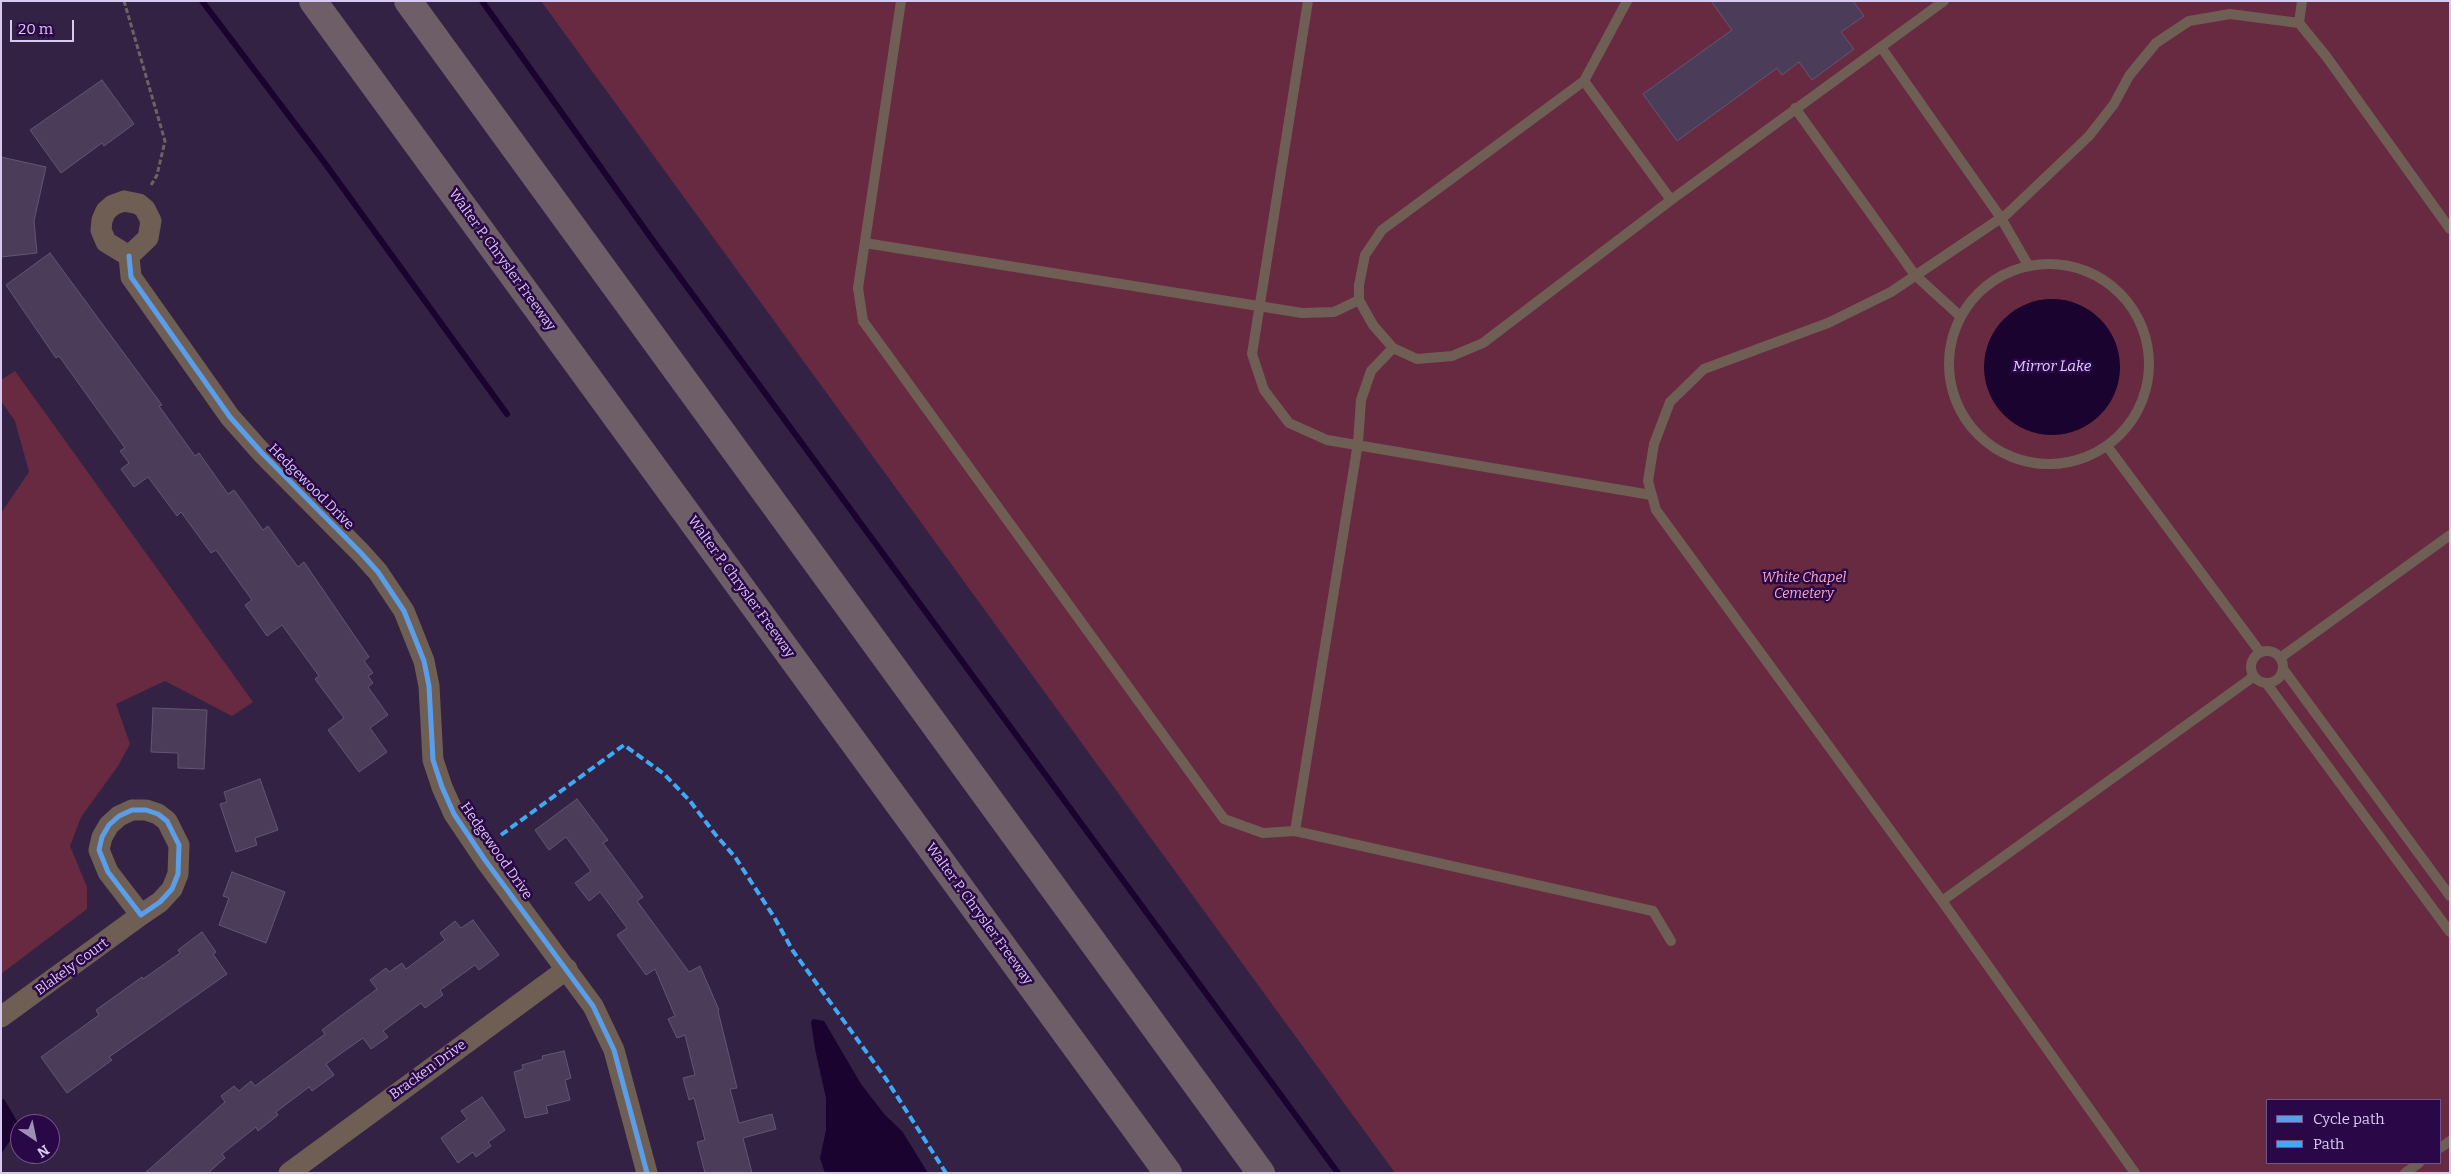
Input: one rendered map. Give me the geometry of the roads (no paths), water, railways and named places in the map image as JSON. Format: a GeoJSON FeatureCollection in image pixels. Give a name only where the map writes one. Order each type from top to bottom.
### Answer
{"type":"FeatureCollection","features":[{"type":"Feature","properties":{"kind":"highway","name":"Walter P. Chrysler Freeway"},"geometry":{"type":"LineString","coordinates":[[313,1],[1168,1173]]}},
{"type":"Feature","properties":{"kind":"highway"},"geometry":{"type":"LineString","coordinates":[[408,1],[1261,1173]]}},
{"type":"Feature","properties":{"kind":"street"},"geometry":{"type":"LineString","coordinates":[[124,201],[139,204],[149,214],[151,228],[143,245],[129,256],[106,242],[101,230],[102,220],[113,205],[124,201]]}},
{"type":"Feature","properties":{"kind":"street","name":"Hedgewood Drive"},"geometry":{"type":"LineString","coordinates":[[129,256],[131,277],[230,417],[262,453],[361,553],[393,593],[414,633],[424,661],[430,686],[433,760],[454,814],[485,860],[593,1006],[614,1050],[647,1173]]}},
{"type":"Feature","properties":{"kind":"street","name":"Blakely Court"},"geometry":{"type":"LineString","coordinates":[[1,1017],[160,902],[172,889],[178,874],[180,861],[179,845],[167,822],[158,814],[146,810],[132,810],[119,816],[109,825],[102,837],[99,850],[108,872],[141,915]]}},
{"type":"Feature","properties":{"kind":"street","name":"Bracken Drive"},"geometry":{"type":"LineString","coordinates":[[289,1173],[567,969]]}},
{"type":"Feature","properties":{"kind":"lane"},"geometry":{"type":"LineString","coordinates":[[901,1],[858,288],[863,321],[1224,819],[1264,833],[1295,831],[1653,911],[1671,941]]}},
{"type":"Feature","properties":{"kind":"lane"},"geometry":{"type":"LineString","coordinates":[[1308,1],[1252,354],[1264,390],[1289,423],[1328,440],[1651,495]]}},
{"type":"Feature","properties":{"kind":"lane"},"geometry":{"type":"LineString","coordinates":[[1628,1],[1584,80],[1382,230],[1365,255],[1359,285],[1359,300],[1373,325],[1393,348],[1417,359],[1452,356],[1483,343],[1795,108],[1944,1]]}},
{"type":"Feature","properties":{"kind":"lane"},"geometry":{"type":"LineString","coordinates":[[2299,23],[2302,1]]}},
{"type":"Feature","properties":{"kind":"lane"},"geometry":{"type":"LineString","coordinates":[[2135,1173],[1942,901],[1656,510],[1648,481],[1654,444],[1670,402],[1704,369],[1828,323],[1891,292],[2001,218],[2090,136],[2114,104],[2129,76],[2156,43],[2189,21],[2230,14],[2299,23],[2326,56],[2450,229]]}},
{"type":"Feature","properties":{"kind":"lane"},"geometry":{"type":"LineString","coordinates":[[1881,47],[2001,218],[2028,266]]}},
{"type":"Feature","properties":{"kind":"lane"},"geometry":{"type":"LineString","coordinates":[[1584,80],[1671,200]]}},
{"type":"Feature","properties":{"kind":"lane"},"geometry":{"type":"LineString","coordinates":[[1795,108],[1915,275],[1961,317]]}},
{"type":"Feature","properties":{"kind":"lane"},"geometry":{"type":"LineString","coordinates":[[865,242],[1302,313],[1334,312],[1359,300]]}},
{"type":"Feature","properties":{"kind":"lane"},"geometry":{"type":"LineString","coordinates":[[2065,265],[2092,274],[2114,288],[2132,308],[2142,328],[2148,349],[2149,376],[2145,393],[2132,420],[2123,432],[2107,446],[2074,462],[2048,464],[2026,462],[2003,454],[1979,436],[1966,420],[1955,400],[1950,379],[1950,351],[1961,317],[1968,306],[1988,285],[2002,276],[2028,266],[2065,265]]}},
{"type":"Feature","properties":{"kind":"lane"},"geometry":{"type":"LineString","coordinates":[[1295,831],[1358,444],[1361,400],[1371,371],[1393,348]]}},
{"type":"Feature","properties":{"kind":"lane"},"geometry":{"type":"LineString","coordinates":[[2107,446],[2260,652]]}},
{"type":"Feature","properties":{"kind":"lane"},"geometry":{"type":"LineString","coordinates":[[2280,658],[2450,535]]}},
{"type":"Feature","properties":{"kind":"lane"},"geometry":{"type":"LineString","coordinates":[[2283,669],[2278,680],[2267,684],[2259,682],[2253,676],[2250,669],[2252,660],[2260,652],[2271,651],[2280,658],[2283,669],[2450,896]]}},
{"type":"Feature","properties":{"kind":"lane"},"geometry":{"type":"LineString","coordinates":[[1942,901],[2253,676]]}},
{"type":"Feature","properties":{"kind":"lane"},"geometry":{"type":"LineString","coordinates":[[2267,684],[2450,932]]}},
{"type":"Feature","properties":{"kind":"lane"},"geometry":{"type":"LineString","coordinates":[[2405,1173],[2418,1164]]}},
{"type":"Feature","properties":{"kind":"water","name":"Mirror Lake"},"geometry":{"type":"Polygon","coordinates":[[[2052,299],[2078,304],[2100,319],[2115,341],[2120,367],[2115,393],[2100,415],[2078,430],[2052,435],[2026,430],[2004,415],[1989,393],[1984,367],[1989,341],[2004,319],[2026,304],[2052,299]]]}},
{"type":"Feature","properties":{"kind":"water"},"geometry":{"type":"Polygon","coordinates":[[[813,1019],[824,1021],[861,1084],[885,1115],[902,1131],[928,1173],[825,1173],[820,1158],[826,1130],[826,1098],[815,1049],[811,1022],[813,1019]]]}},
{"type":"Feature","properties":{"kind":"water"},"geometry":{"type":"Polygon","coordinates":[[[1,1099],[4,1099],[13,1114],[10,1114],[10,1141],[1,1154],[1,1099]]]}},
{"type":"Feature","properties":{"kind":"waterway"},"geometry":{"type":"LineString","coordinates":[[202,1],[324,162],[507,414]]}},
{"type":"Feature","properties":{"kind":"waterway"},"geometry":{"type":"LineString","coordinates":[[482,1],[654,242],[1338,1173]]}},
{"type":"Feature","properties":{"kind":"park label","name":"White Chapel Cemetery"},"geometry":{"type":"Point","coordinates":[1804,586]}}]}
